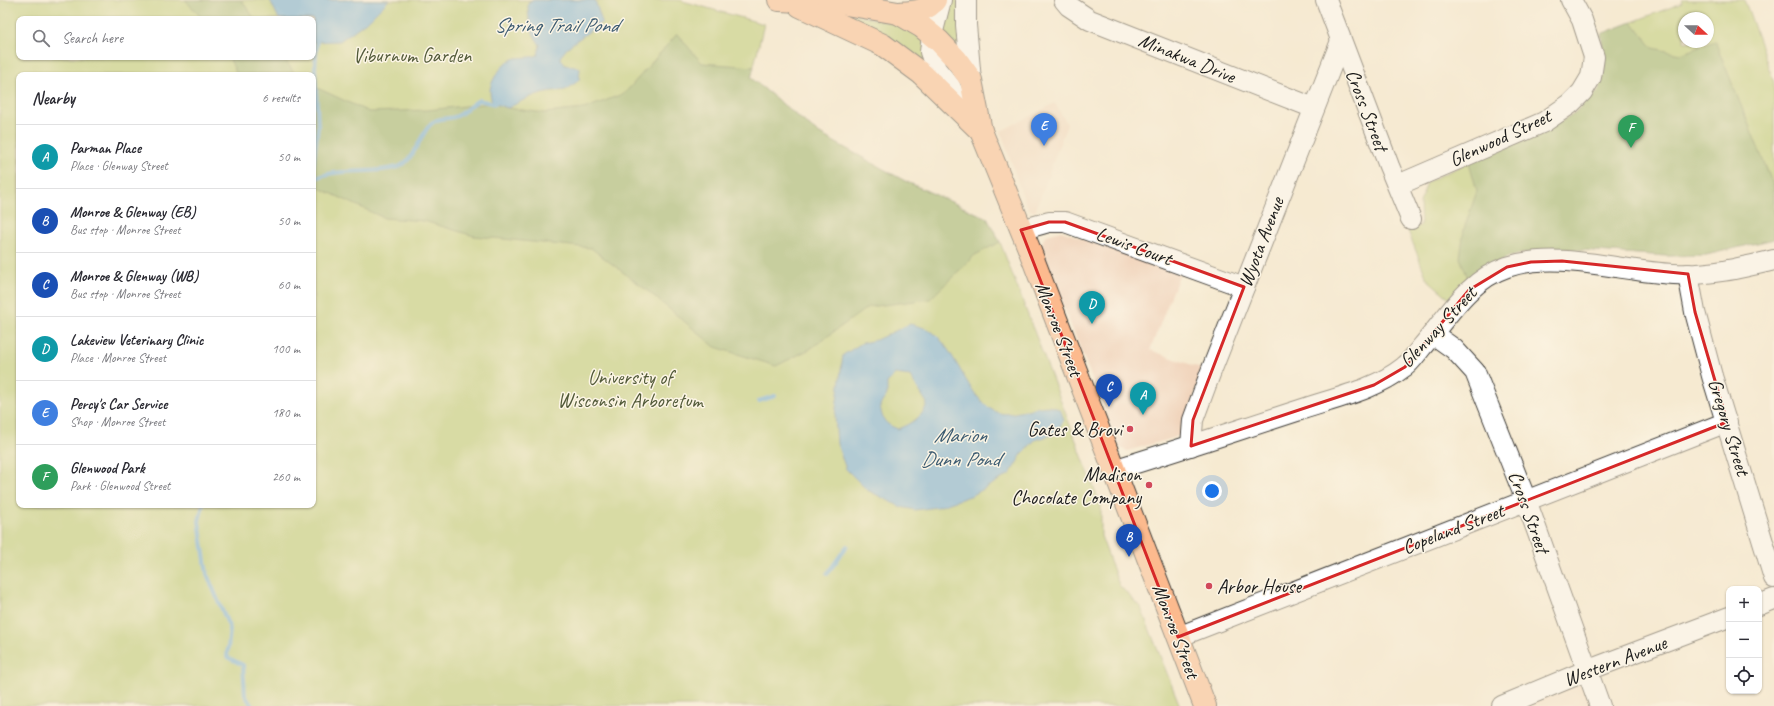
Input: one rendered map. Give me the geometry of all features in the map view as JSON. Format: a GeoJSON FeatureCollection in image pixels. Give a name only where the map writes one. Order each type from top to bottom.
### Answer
{"type":"FeatureCollection","features":[{"type":"Feature","properties":{"kind":"main road"},"geometry":{"type":"LineString","coordinates":[[784,1],[840,3],[898,13],[930,7],[935,0]]}},
{"type":"Feature","properties":{"kind":"main road","name":"Monroe Street"},"geometry":{"type":"LineString","coordinates":[[784,1],[883,45],[922,74],[973,125],[1021,230],[1205,706]]}},
{"type":"Feature","properties":{"kind":"main road"},"geometry":{"type":"LineString","coordinates":[[898,13],[922,27],[932,35]]}},
{"type":"Feature","properties":{"kind":"main road","name":"Monroe Street"},"geometry":{"type":"LineString","coordinates":[[932,35],[949,51],[971,80],[973,125]]}},
{"type":"Feature","properties":{"kind":"street"},"geometry":{"type":"LineString","coordinates":[[932,35],[941,0]]}},
{"type":"Feature","properties":{"kind":"street"},"geometry":{"type":"LineString","coordinates":[[966,0],[966,25],[971,80]]}},
{"type":"Feature","properties":{"kind":"street","name":"Minakwa Drive"},"geometry":{"type":"LineString","coordinates":[[1064,0],[1069,6],[1090,20],[1314,108]]}},
{"type":"Feature","properties":{"kind":"street","name":"Cross Street"},"geometry":{"type":"LineString","coordinates":[[1326,0],[1389,166],[1411,219]]}},
{"type":"Feature","properties":{"kind":"street","name":"Glenwood Street"},"geometry":{"type":"LineString","coordinates":[[1398,185],[1544,122],[1570,104],[1582,92],[1591,77],[1594,57],[1582,20],[1571,0]]}},
{"type":"Feature","properties":{"kind":"street","name":"Monroe Street"},"geometry":{"type":"LineString","coordinates":[[932,35],[930,52],[932,61],[950,86],[973,125]]}},
{"type":"Feature","properties":{"kind":"street","name":"Wyota Avenue"},"geometry":{"type":"LineString","coordinates":[[1191,446],[1193,420],[1341,41]]}},
{"type":"Feature","properties":{"kind":"street","name":"Lewis Court"},"geometry":{"type":"LineString","coordinates":[[1021,230],[1049,222],[1065,222],[1244,287]]}},
{"type":"Feature","properties":{"kind":"street","name":"Glenway Street"},"geometry":{"type":"LineString","coordinates":[[1113,470],[1191,446],[1374,385],[1405,367],[1433,334],[1455,304],[1469,290],[1494,273],[1507,267],[1531,262],[1562,262],[1672,274],[1703,274],[1738,269],[1774,260]]}},
{"type":"Feature","properties":{"kind":"street","name":"Gregory Street"},"geometry":{"type":"LineString","coordinates":[[1688,274],[1695,312],[1774,578]]}},
{"type":"Feature","properties":{"kind":"street","name":"Cross Street"},"geometry":{"type":"LineString","coordinates":[[1433,334],[1454,349],[1475,372],[1526,500],[1586,671],[1600,706]]}},
{"type":"Feature","properties":{"kind":"street","name":"Copeland Street"},"geometry":{"type":"LineString","coordinates":[[1178,637],[1727,422]]}},
{"type":"Feature","properties":{"kind":"street"},"geometry":{"type":"LineString","coordinates":[[1762,604],[1774,599]]}},
{"type":"Feature","properties":{"kind":"street","name":"Western Avenue"},"geometry":{"type":"LineString","coordinates":[[1502,706],[1586,671],[1726,617]]}},
{"type":"Feature","properties":{"kind":"highlighted area"},"geometry":{"type":"Polygon","coordinates":[[[1049,222],[1065,222],[1244,287],[1193,420],[1191,446],[1374,385],[1405,367],[1469,290],[1507,267],[1531,262],[1562,261],[1688,274],[1695,312],[1727,422],[1178,637],[1021,230],[1049,222]]]}},
{"type":"Feature","properties":{"kind":"shaded area"},"geometry":{"type":"Polygon","coordinates":[[[1055,103],[1067,124],[1035,212],[1029,209],[1024,200],[1001,131],[1055,103]]]}},
{"type":"Feature","properties":{"kind":"shaded area"},"geometry":{"type":"Polygon","coordinates":[[[1061,231],[1180,273],[1150,350],[1203,369],[1184,427],[1179,435],[1174,438],[1127,451],[1119,447],[1041,247],[1043,240],[1047,235],[1061,231]]]}},
{"type":"Feature","properties":{"kind":"shaded area"},"geometry":{"type":"Polygon","coordinates":[[[1586,671],[1600,706],[1502,706],[1586,671]]]}},
{"type":"Feature","properties":{"kind":"green space","name":"University of Wisconsin Arboretum"},"geometry":{"type":"Polygon","coordinates":[[[0,0],[679,0],[764,24],[751,78],[818,133],[905,181],[987,218],[1000,242],[1101,506],[1101,536],[1119,585],[1141,608],[1180,706],[0,706],[0,0]]]}},
{"type":"Feature","properties":{"kind":"green space"},"geometry":{"type":"Polygon","coordinates":[[[185,0],[241,0],[253,16],[200,16],[185,0]]]}},
{"type":"Feature","properties":{"kind":"green space"},"geometry":{"type":"Polygon","coordinates":[[[946,0],[959,0],[964,59],[938,32],[946,0]]]}},
{"type":"Feature","properties":{"kind":"green space"},"geometry":{"type":"Polygon","coordinates":[[[1681,0],[1744,0],[1774,83],[1774,239],[1706,255],[1667,256],[1554,248],[1510,256],[1468,278],[1449,298],[1427,279],[1408,231],[1421,225],[1420,203],[1427,182],[1469,162],[1540,135],[1574,113],[1599,90],[1605,64],[1601,34],[1682,3],[1681,0]]]}},
{"type":"Feature","properties":{"kind":"green space"},"geometry":{"type":"Polygon","coordinates":[[[827,9],[902,25],[924,39],[931,73],[827,9]]]}},
{"type":"Feature","properties":{"kind":"green space"},"geometry":{"type":"Polygon","coordinates":[[[1632,22],[1653,48],[1681,54],[1697,48],[1714,48],[1715,41],[1774,187],[1774,239],[1706,255],[1667,256],[1554,248],[1510,256],[1468,278],[1460,258],[1464,229],[1477,191],[1469,162],[1540,135],[1574,113],[1599,90],[1605,64],[1601,34],[1632,22]]]}},
{"type":"Feature","properties":{"kind":"green space"},"geometry":{"type":"Polygon","coordinates":[[[677,34],[702,63],[754,67],[751,78],[818,133],[905,181],[987,218],[1000,242],[975,255],[930,299],[868,307],[810,349],[776,366],[715,347],[649,292],[591,248],[474,236],[424,221],[384,218],[316,186],[316,87],[369,112],[428,110],[492,103],[508,108],[544,113],[584,109],[625,93],[677,34]]]}},
{"type":"Feature","properties":{"kind":"green space"},"geometry":{"type":"Polygon","coordinates":[[[230,60],[285,60],[294,72],[236,72],[230,60]]]}},
{"type":"Feature","properties":{"kind":"water"},"geometry":{"type":"Polygon","coordinates":[[[270,0],[389,0],[370,19],[340,41],[316,42],[316,16],[278,16],[270,0]]]}},
{"type":"Feature","properties":{"kind":"water","name":"Spring Trail Pond"},"geometry":{"type":"Polygon","coordinates":[[[532,0],[595,0],[602,22],[569,46],[560,57],[565,65],[580,68],[579,80],[565,90],[541,93],[508,108],[492,103],[490,92],[491,86],[499,71],[507,62],[516,58],[538,55],[540,45],[530,25],[528,15],[528,3],[532,0]]]}},
{"type":"Feature","properties":{"kind":"water","name":"Marion Dunn Pond"},"geometry":{"type":"Polygon","coordinates":[[[910,324],[920,326],[935,334],[943,342],[977,396],[994,411],[1002,414],[1011,414],[1037,407],[1054,407],[1061,411],[1064,420],[1055,434],[1035,440],[1022,454],[1010,474],[973,495],[938,507],[915,510],[901,507],[867,490],[846,469],[837,444],[835,416],[843,355],[862,343],[876,340],[910,324]],[[895,374],[887,383],[887,395],[880,405],[884,420],[898,429],[912,422],[923,413],[927,403],[910,376],[895,374]]]}},
{"type":"Feature","properties":{"kind":"waterway"},"geometry":{"type":"LineString","coordinates":[[316,55],[317,42]]}},
{"type":"Feature","properties":{"kind":"waterway"},"geometry":{"type":"LineString","coordinates":[[315,72],[316,60]]}},
{"type":"Feature","properties":{"kind":"waterway"},"geometry":{"type":"LineString","coordinates":[[316,88],[318,127],[316,143]]}},
{"type":"Feature","properties":{"kind":"waterway"},"geometry":{"type":"LineString","coordinates":[[316,178],[333,173],[377,171],[398,167],[408,160],[425,131],[435,121],[457,116],[479,100],[495,104]]}},
{"type":"Feature","properties":{"kind":"waterway"},"geometry":{"type":"LineString","coordinates":[[759,401],[775,396]]}},
{"type":"Feature","properties":{"kind":"waterway"},"geometry":{"type":"LineString","coordinates":[[202,508],[199,521],[207,574],[230,629],[227,657],[243,665],[245,695],[252,706]]}},
{"type":"Feature","properties":{"kind":"waterway"},"geometry":{"type":"LineString","coordinates":[[827,574],[847,546]]}},
{"type":"Feature","properties":{"kind":"place","name":"Percy's Car Service"},"geometry":{"type":"Point","coordinates":[1044,146]}},
{"type":"Feature","properties":{"kind":"place","name":"Glenwood Park"},"geometry":{"type":"Point","coordinates":[1631,148]}},
{"type":"Feature","properties":{"kind":"place","name":"Lakeview Veterinary Clinic"},"geometry":{"type":"Point","coordinates":[1092,324]}},
{"type":"Feature","properties":{"kind":"place","name":"Monroe & Glenway (WB)"},"geometry":{"type":"Point","coordinates":[1109,407]}},
{"type":"Feature","properties":{"kind":"place","name":"Parman Place"},"geometry":{"type":"Point","coordinates":[1143,415]}},
{"type":"Feature","properties":{"kind":"place","name":"Gates & Brovi"},"geometry":{"type":"Point","coordinates":[1130,429]}},
{"type":"Feature","properties":{"kind":"place","name":"Madison Chocolate Company"},"geometry":{"type":"Point","coordinates":[1149,485]}},
{"type":"Feature","properties":{"kind":"place","name":"Monroe & Glenway (EB)"},"geometry":{"type":"Point","coordinates":[1129,557]}},
{"type":"Feature","properties":{"kind":"place","name":"Arbor House"},"geometry":{"type":"Point","coordinates":[1209,586]}},
{"type":"Feature","properties":{"kind":"park label","name":"Viburnum Garden"},"geometry":{"type":"Point","coordinates":[412,55]}}]}
